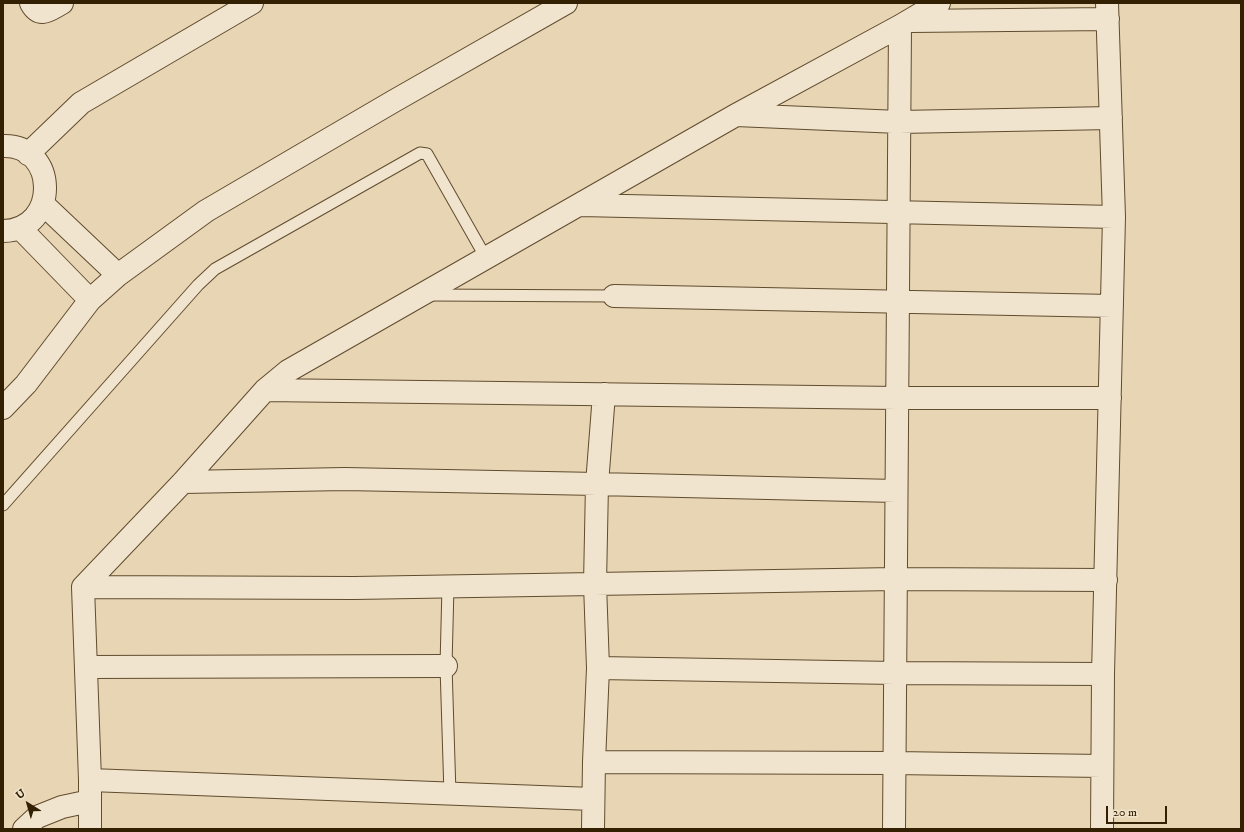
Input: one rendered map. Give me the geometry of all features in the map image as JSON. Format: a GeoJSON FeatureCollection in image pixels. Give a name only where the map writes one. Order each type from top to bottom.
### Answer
{"type":"FeatureCollection","features":[{"type":"Feature","properties":{"kind":"street"},"geometry":{"type":"LineString","coordinates":[[31,3],[35,10],[38,12],[44,12],[62,3]]}},
{"type":"Feature","properties":{"kind":"street"},"geometry":{"type":"LineString","coordinates":[[28,154],[81,103],[252,3]]}},
{"type":"Feature","properties":{"kind":"street"},"geometry":{"type":"LineString","coordinates":[[3,408],[26,384],[90,300],[118,275],[206,211],[394,100],[566,3]]}},
{"type":"Feature","properties":{"kind":"street"},"geometry":{"type":"LineString","coordinates":[[90,829],[83,587],[183,482],[265,390],[288,371],[581,205],[736,115],[939,3]]}},
{"type":"Feature","properties":{"kind":"street"},"geometry":{"type":"LineString","coordinates":[[904,23],[1107,11],[1114,217],[1103,674],[1102,829]]}},
{"type":"Feature","properties":{"kind":"street"},"geometry":{"type":"LineString","coordinates":[[894,829],[899,122],[904,23]]}},
{"type":"Feature","properties":{"kind":"street"},"geometry":{"type":"LineString","coordinates":[[736,115],[899,122],[1111,118]]}},
{"type":"Feature","properties":{"kind":"street"},"geometry":{"type":"LineString","coordinates":[[3,146],[18,148],[28,154],[42,171],[45,182],[46,193],[43,204],[37,214],[30,222],[11,229],[90,300]]}},
{"type":"Feature","properties":{"kind":"street"},"geometry":{"type":"LineString","coordinates":[[43,204],[118,275]]}},
{"type":"Feature","properties":{"kind":"street"},"geometry":{"type":"LineString","coordinates":[[581,205],[1114,217]]}},
{"type":"Feature","properties":{"kind":"street"},"geometry":{"type":"LineString","coordinates":[[614,296],[1112,306]]}},
{"type":"Feature","properties":{"kind":"street"},"geometry":{"type":"LineString","coordinates":[[265,390],[897,398],[1110,398]]}},
{"type":"Feature","properties":{"kind":"street"},"geometry":{"type":"LineString","coordinates":[[593,829],[598,668],[595,584],[597,484],[604,394]]}},
{"type":"Feature","properties":{"kind":"street"},"geometry":{"type":"LineString","coordinates":[[183,482],[345,479],[896,491]]}},
{"type":"Feature","properties":{"kind":"street"},"geometry":{"type":"LineString","coordinates":[[83,587],[354,588],[895,579],[1106,580]]}},
{"type":"Feature","properties":{"kind":"street"},"geometry":{"type":"LineString","coordinates":[[86,668],[446,666]]}},
{"type":"Feature","properties":{"kind":"street"},"geometry":{"type":"LineString","coordinates":[[598,668],[895,673],[1103,674]]}},
{"type":"Feature","properties":{"kind":"street"},"geometry":{"type":"LineString","coordinates":[[594,762],[894,763],[1102,766]]}},
{"type":"Feature","properties":{"kind":"street"},"geometry":{"type":"LineString","coordinates":[[24,829],[37,817],[62,807],[90,790],[450,794],[593,799]]}},
{"type":"Feature","properties":{"kind":"lane"},"geometry":{"type":"LineString","coordinates":[[3,505],[198,285],[215,269],[420,153],[427,154],[486,258]]}},
{"type":"Feature","properties":{"kind":"lane"},"geometry":{"type":"LineString","coordinates":[[422,295],[614,296]]}},
{"type":"Feature","properties":{"kind":"lane"},"geometry":{"type":"LineString","coordinates":[[448,586],[446,666],[450,794]]}}]}
